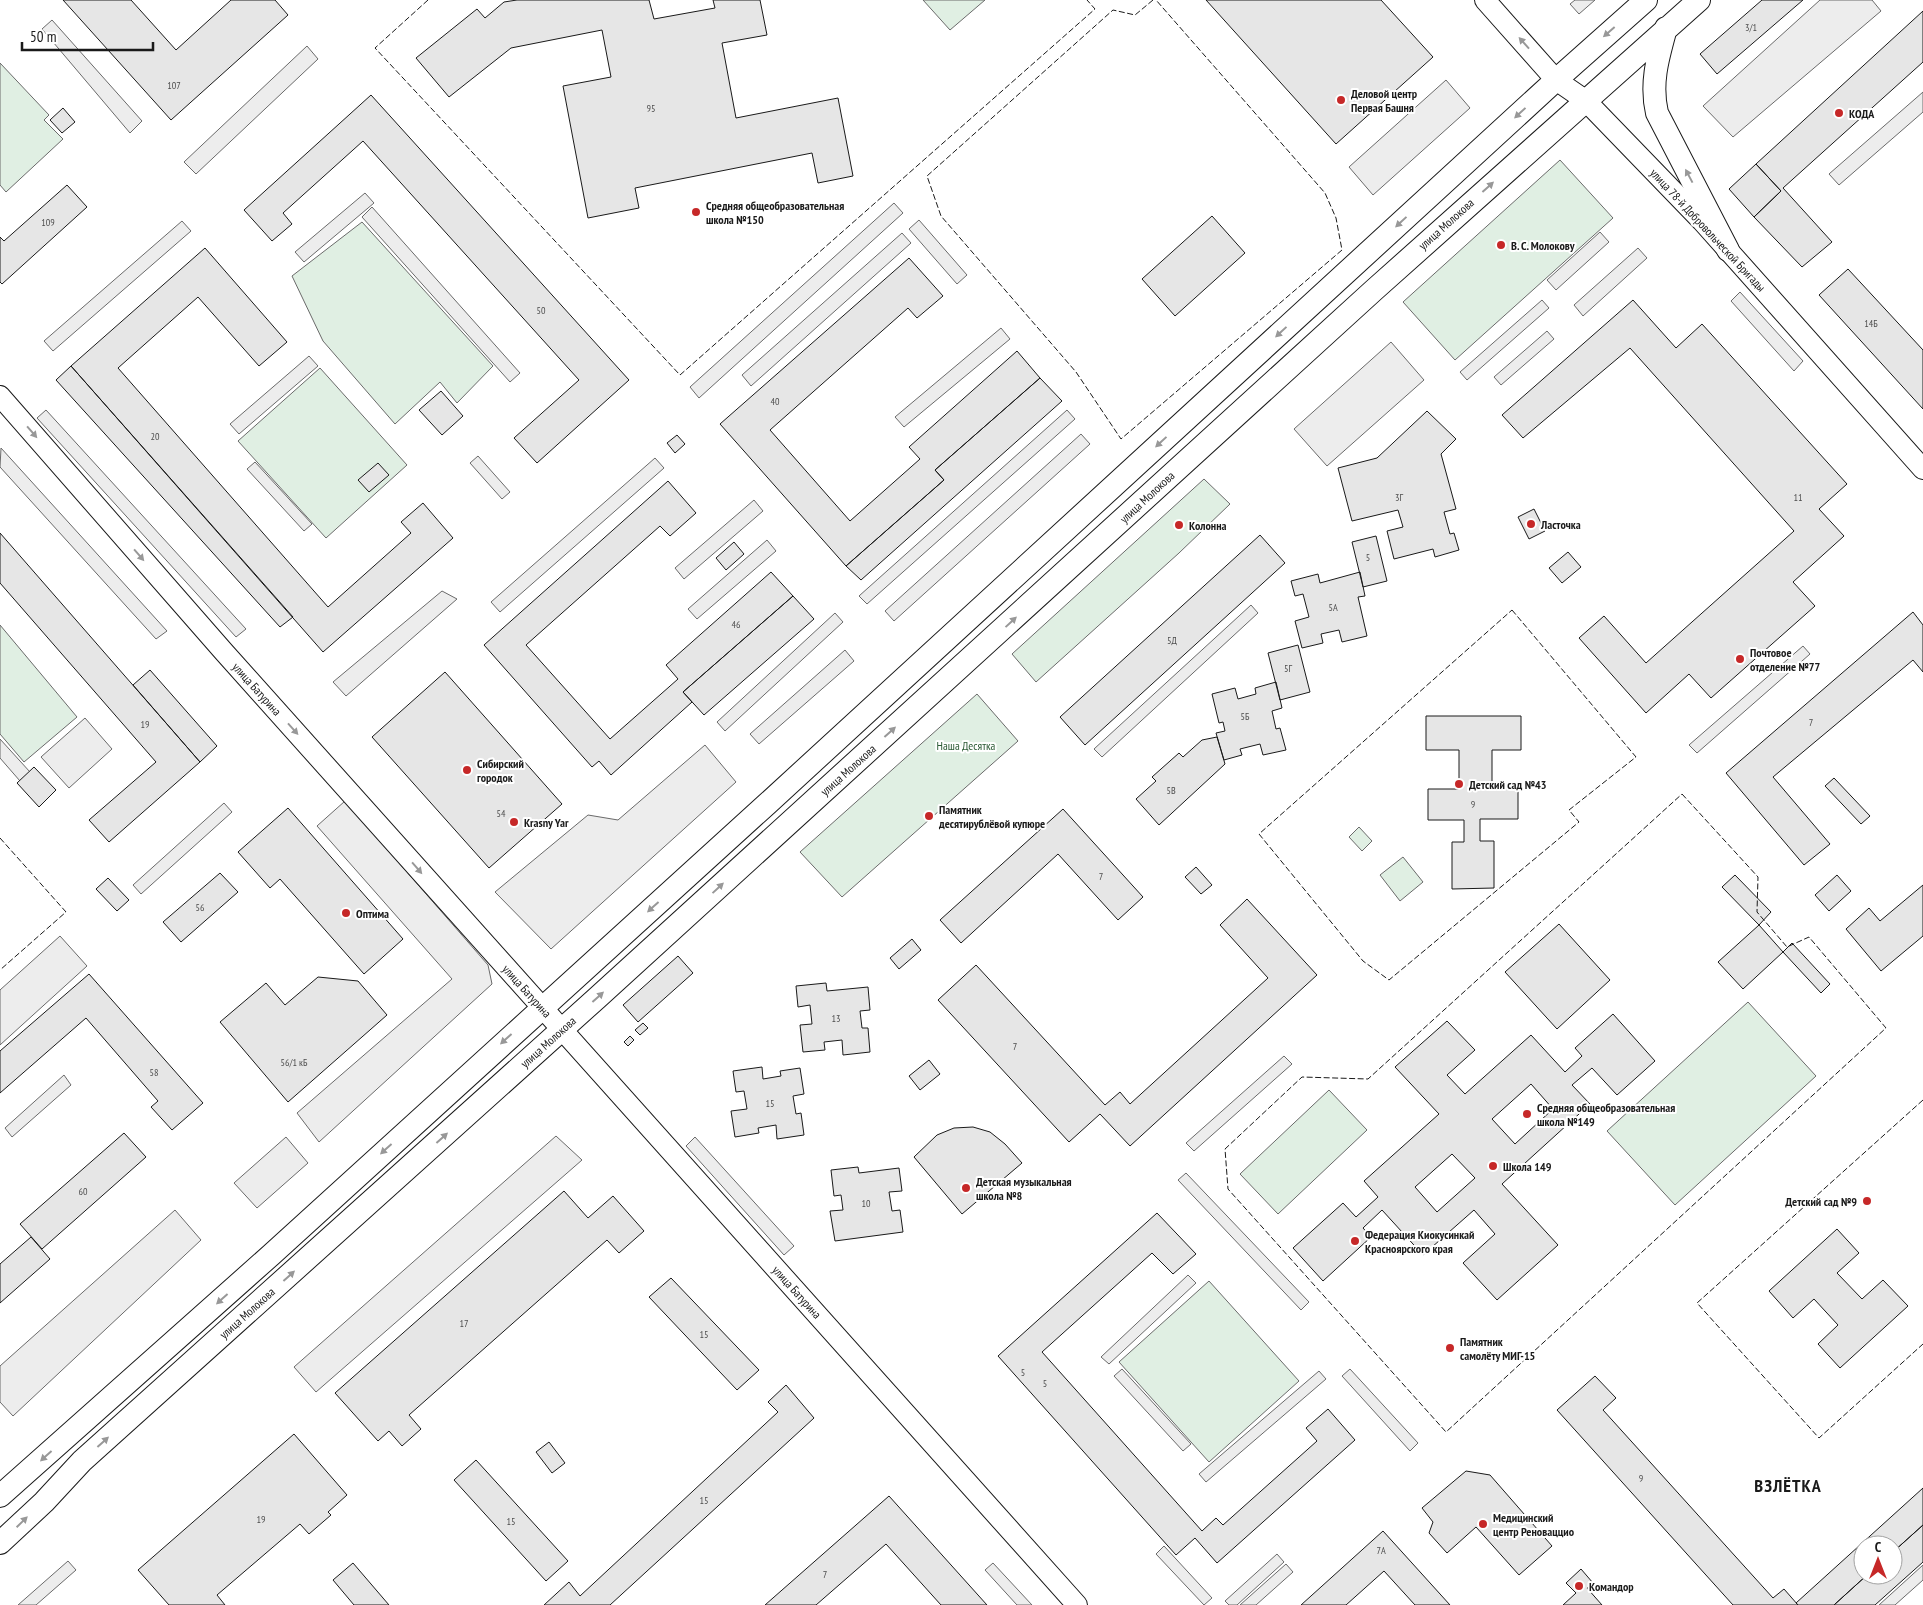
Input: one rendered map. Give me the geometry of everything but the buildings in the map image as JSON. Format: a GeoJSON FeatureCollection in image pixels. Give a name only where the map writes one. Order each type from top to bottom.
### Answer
{"type":"FeatureCollection","features":[{"type":"Feature","properties":{"kind":"main road"},"geometry":{"type":"LineString","coordinates":[[0,1496],[271,1255],[774,798],[1556,80],[1646,0]]}},
{"type":"Feature","properties":{"kind":"main road","name":"улица Молокова"},"geometry":{"type":"LineString","coordinates":[[0,1543],[44,1502],[82,1461],[562,1030],[1374,290],[1698,0]]}},
{"type":"Feature","properties":{"kind":"main road"},"geometry":{"type":"LineString","coordinates":[[1666,28],[1654,76],[1653,95],[1657,112],[1728,250]]}},
{"type":"Feature","properties":{"kind":"main road"},"geometry":{"type":"LineString","coordinates":[[70,1434],[71,1456],[82,1461]]}},
{"type":"Feature","properties":{"kind":"street","name":"улица 78-й Добровольческой Бригады"},"geometry":{"type":"LineString","coordinates":[[1485,0],[1556,80],[1585,100],[1728,250],[1923,468]]}},
{"type":"Feature","properties":{"kind":"street","name":"улица Батурина"},"geometry":{"type":"LineString","coordinates":[[0,396],[224,652],[1078,1605]]}},
{"type":"Feature","properties":{"kind":"green space"},"geometry":{"type":"Polygon","coordinates":[[[923,0],[985,0],[950,30],[923,0]]]}},
{"type":"Feature","properties":{"kind":"green space"},"geometry":{"type":"Polygon","coordinates":[[[0,63],[49,115],[44,120],[63,139],[6,192],[0,185],[0,63]]]}},
{"type":"Feature","properties":{"kind":"green space"},"geometry":{"type":"Polygon","coordinates":[[[1560,160],[1613,218],[1455,360],[1403,302],[1560,160]]]}},
{"type":"Feature","properties":{"kind":"green space"},"geometry":{"type":"Polygon","coordinates":[[[362,222],[493,366],[457,403],[440,382],[395,424],[323,341],[292,276],[362,222]]]}},
{"type":"Feature","properties":{"kind":"green space"},"geometry":{"type":"Polygon","coordinates":[[[320,368],[407,465],[326,538],[238,441],[320,368]]]}},
{"type":"Feature","properties":{"kind":"green space"},"geometry":{"type":"Polygon","coordinates":[[[1204,479],[1230,504],[1179,553],[1036,682],[1012,654],[1204,479]]]}},
{"type":"Feature","properties":{"kind":"green space"},"geometry":{"type":"Polygon","coordinates":[[[0,625],[77,717],[24,762],[0,734],[0,625]]]}},
{"type":"Feature","properties":{"kind":"green space","name":"Наша Десятка"},"geometry":{"type":"Polygon","coordinates":[[[977,694],[1018,741],[842,897],[800,852],[977,694]]]}},
{"type":"Feature","properties":{"kind":"green space"},"geometry":{"type":"Polygon","coordinates":[[[1359,827],[1372,841],[1362,851],[1349,837],[1359,827]]]}},
{"type":"Feature","properties":{"kind":"green space"},"geometry":{"type":"Polygon","coordinates":[[[1403,857],[1423,882],[1400,901],[1380,875],[1403,857]]]}},
{"type":"Feature","properties":{"kind":"green space"},"geometry":{"type":"Polygon","coordinates":[[[1748,1002],[1816,1076],[1675,1205],[1607,1131],[1748,1002]]]}},
{"type":"Feature","properties":{"kind":"green space"},"geometry":{"type":"Polygon","coordinates":[[[1329,1090],[1367,1130],[1278,1214],[1240,1174],[1329,1090]]]}},
{"type":"Feature","properties":{"kind":"green space"},"geometry":{"type":"Polygon","coordinates":[[[1209,1281],[1299,1381],[1209,1462],[1119,1362],[1209,1281]]]}},
{"type":"Feature","properties":{"kind":"shaded area"},"geometry":{"type":"Polygon","coordinates":[[[1575,0],[1595,0],[1579,14],[1570,4],[1575,0]]]}},
{"type":"Feature","properties":{"kind":"shaded area"},"geometry":{"type":"Polygon","coordinates":[[[1820,0],[1872,0],[1881,11],[1733,137],[1703,106],[1820,0]]]}},
{"type":"Feature","properties":{"kind":"shaded area"},"geometry":{"type":"Polygon","coordinates":[[[52,20],[142,121],[130,133],[42,29],[52,20]]]}},
{"type":"Feature","properties":{"kind":"shaded area"},"geometry":{"type":"Polygon","coordinates":[[[307,46],[318,59],[196,174],[184,162],[307,46]]]}},
{"type":"Feature","properties":{"kind":"shaded area"},"geometry":{"type":"Polygon","coordinates":[[[1446,80],[1470,108],[1373,195],[1349,167],[1446,80]]]}},
{"type":"Feature","properties":{"kind":"shaded area"},"geometry":{"type":"Polygon","coordinates":[[[1923,92],[1923,112],[1839,185],[1829,174],[1923,92]]]}},
{"type":"Feature","properties":{"kind":"shaded area"},"geometry":{"type":"Polygon","coordinates":[[[365,193],[374,203],[304,262],[295,252],[365,193]]]}},
{"type":"Feature","properties":{"kind":"shaded area"},"geometry":{"type":"Polygon","coordinates":[[[894,203],[903,213],[699,398],[690,387],[894,203]]]}},
{"type":"Feature","properties":{"kind":"shaded area"},"geometry":{"type":"Polygon","coordinates":[[[372,207],[520,373],[510,382],[362,217],[372,207]]]}},
{"type":"Feature","properties":{"kind":"shaded area"},"geometry":{"type":"Polygon","coordinates":[[[919,220],[967,275],[957,284],[909,229],[919,220]]]}},
{"type":"Feature","properties":{"kind":"shaded area"},"geometry":{"type":"Polygon","coordinates":[[[182,221],[191,231],[53,351],[44,341],[182,221]]]}},
{"type":"Feature","properties":{"kind":"shaded area"},"geometry":{"type":"Polygon","coordinates":[[[1600,232],[1609,242],[1556,290],[1547,280],[1600,232]]]}},
{"type":"Feature","properties":{"kind":"shaded area"},"geometry":{"type":"Polygon","coordinates":[[[902,233],[911,243],[751,386],[742,375],[902,233]]]}},
{"type":"Feature","properties":{"kind":"shaded area"},"geometry":{"type":"Polygon","coordinates":[[[1638,248],[1647,258],[1583,316],[1574,305],[1638,248]]]}},
{"type":"Feature","properties":{"kind":"shaded area"},"geometry":{"type":"Polygon","coordinates":[[[1740,292],[1803,361],[1794,371],[1731,301],[1740,292]]]}},
{"type":"Feature","properties":{"kind":"shaded area"},"geometry":{"type":"Polygon","coordinates":[[[1542,300],[1549,308],[1467,380],[1460,372],[1542,300]]]}},
{"type":"Feature","properties":{"kind":"shaded area"},"geometry":{"type":"Polygon","coordinates":[[[1001,328],[1010,339],[904,427],[895,417],[1001,328]]]}},
{"type":"Feature","properties":{"kind":"shaded area"},"geometry":{"type":"Polygon","coordinates":[[[1547,331],[1554,339],[1501,385],[1494,377],[1547,331]]]}},
{"type":"Feature","properties":{"kind":"shaded area"},"geometry":{"type":"Polygon","coordinates":[[[1391,342],[1424,380],[1327,466],[1294,429],[1391,342]]]}},
{"type":"Feature","properties":{"kind":"shaded area"},"geometry":{"type":"Polygon","coordinates":[[[309,356],[318,366],[239,434],[230,424],[309,356]]]}},
{"type":"Feature","properties":{"kind":"shaded area"},"geometry":{"type":"Polygon","coordinates":[[[46,410],[246,629],[236,637],[37,418],[46,410]]]}},
{"type":"Feature","properties":{"kind":"shaded area"},"geometry":{"type":"Polygon","coordinates":[[[1067,410],[1075,419],[867,604],[859,596],[1067,410]]]}},
{"type":"Feature","properties":{"kind":"shaded area"},"geometry":{"type":"Polygon","coordinates":[[[1081,434],[1090,444],[894,621],[885,611],[1081,434]]]}},
{"type":"Feature","properties":{"kind":"shaded area"},"geometry":{"type":"Polygon","coordinates":[[[1,448],[167,631],[156,639],[0,467],[1,448]]]}},
{"type":"Feature","properties":{"kind":"shaded area"},"geometry":{"type":"Polygon","coordinates":[[[478,456],[510,492],[502,499],[470,463],[478,456]]]}},
{"type":"Feature","properties":{"kind":"shaded area"},"geometry":{"type":"Polygon","coordinates":[[[655,458],[664,468],[500,612],[491,602],[655,458]]]}},
{"type":"Feature","properties":{"kind":"shaded area"},"geometry":{"type":"Polygon","coordinates":[[[255,462],[312,524],[304,531],[247,469],[255,462]]]}},
{"type":"Feature","properties":{"kind":"shaded area"},"geometry":{"type":"Polygon","coordinates":[[[754,500],[763,511],[684,579],[675,568],[754,500]]]}},
{"type":"Feature","properties":{"kind":"shaded area"},"geometry":{"type":"Polygon","coordinates":[[[767,540],[776,551],[697,619],[688,609],[767,540]]]}},
{"type":"Feature","properties":{"kind":"shaded area"},"geometry":{"type":"Polygon","coordinates":[[[442,591],[457,599],[346,696],[333,682],[442,591]]]}},
{"type":"Feature","properties":{"kind":"shaded area"},"geometry":{"type":"Polygon","coordinates":[[[1251,605],[1258,613],[1102,757],[1094,749],[1251,605]]]}},
{"type":"Feature","properties":{"kind":"shaded area"},"geometry":{"type":"Polygon","coordinates":[[[835,613],[843,622],[725,731],[717,722],[835,613]]]}},
{"type":"Feature","properties":{"kind":"shaded area"},"geometry":{"type":"Polygon","coordinates":[[[1803,646],[1810,654],[1697,753],[1689,745],[1803,646]]]}},
{"type":"Feature","properties":{"kind":"shaded area"},"geometry":{"type":"Polygon","coordinates":[[[845,650],[854,661],[759,744],[750,734],[845,650]]]}},
{"type":"Feature","properties":{"kind":"shaded area"},"geometry":{"type":"Polygon","coordinates":[[[85,718],[112,749],[69,788],[41,757],[85,718]]]}},
{"type":"Feature","properties":{"kind":"shaded area"},"geometry":{"type":"Polygon","coordinates":[[[0,739],[30,772],[20,781],[0,758],[0,739]]]}},
{"type":"Feature","properties":{"kind":"shaded area"},"geometry":{"type":"Polygon","coordinates":[[[705,745],[736,782],[551,949],[495,892],[588,815],[618,820],[705,745]]]}},
{"type":"Feature","properties":{"kind":"shaded area"},"geometry":{"type":"Polygon","coordinates":[[[345,801],[488,965],[492,984],[319,1142],[297,1113],[452,979],[317,826],[345,801]]]}},
{"type":"Feature","properties":{"kind":"shaded area"},"geometry":{"type":"Polygon","coordinates":[[[224,803],[232,812],[141,894],[133,885],[224,803]]]}},
{"type":"Feature","properties":{"kind":"shaded area"},"geometry":{"type":"Polygon","coordinates":[[[60,936],[87,966],[0,1045],[0,990],[60,936]]]}},
{"type":"Feature","properties":{"kind":"shaded area"},"geometry":{"type":"Polygon","coordinates":[[[1284,1056],[1292,1064],[1194,1151],[1186,1143],[1284,1056]]]}},
{"type":"Feature","properties":{"kind":"shaded area"},"geometry":{"type":"Polygon","coordinates":[[[64,1075],[71,1085],[12,1137],[5,1128],[64,1075]]]}},
{"type":"Feature","properties":{"kind":"shaded area"},"geometry":{"type":"Polygon","coordinates":[[[556,1136],[582,1160],[316,1392],[294,1367],[556,1136]]]}},
{"type":"Feature","properties":{"kind":"shaded area"},"geometry":{"type":"Polygon","coordinates":[[[286,1137],[308,1163],[257,1208],[234,1183],[286,1137]]]}},
{"type":"Feature","properties":{"kind":"shaded area"},"geometry":{"type":"Polygon","coordinates":[[[695,1137],[794,1246],[784,1255],[686,1146],[695,1137]]]}},
{"type":"Feature","properties":{"kind":"shaded area"},"geometry":{"type":"Polygon","coordinates":[[[1186,1173],[1309,1302],[1301,1310],[1178,1180],[1186,1173]]]}},
{"type":"Feature","properties":{"kind":"shaded area"},"geometry":{"type":"Polygon","coordinates":[[[175,1210],[201,1240],[13,1416],[0,1402],[0,1366],[175,1210]]]}},
{"type":"Feature","properties":{"kind":"shaded area"},"geometry":{"type":"Polygon","coordinates":[[[1188,1275],[1196,1283],[1109,1364],[1101,1357],[1188,1275]]]}},
{"type":"Feature","properties":{"kind":"shaded area"},"geometry":{"type":"Polygon","coordinates":[[[1122,1369],[1191,1444],[1183,1451],[1114,1376],[1122,1369]]]}},
{"type":"Feature","properties":{"kind":"shaded area"},"geometry":{"type":"Polygon","coordinates":[[[1350,1369],[1418,1443],[1410,1451],[1342,1376],[1350,1369]]]}},
{"type":"Feature","properties":{"kind":"shaded area"},"geometry":{"type":"Polygon","coordinates":[[[1319,1371],[1326,1379],[1206,1482],[1199,1474],[1319,1371]]]}},
{"type":"Feature","properties":{"kind":"shaded area"},"geometry":{"type":"Polygon","coordinates":[[[1164,1546],[1212,1598],[1204,1605],[1156,1554],[1164,1546]]]}},
{"type":"Feature","properties":{"kind":"shaded area"},"geometry":{"type":"Polygon","coordinates":[[[1277,1554],[1284,1562],[1237,1605],[1229,1605],[1225,1601],[1277,1554]]]}},
{"type":"Feature","properties":{"kind":"shaded area"},"geometry":{"type":"Polygon","coordinates":[[[68,1561],[76,1570],[36,1605],[18,1605],[68,1561]]]}},
{"type":"Feature","properties":{"kind":"shaded area"},"geometry":{"type":"Polygon","coordinates":[[[993,1563],[1032,1605],[1017,1605],[985,1570],[993,1563]]]}},
{"type":"Feature","properties":{"kind":"shaded area"},"geometry":{"type":"Polygon","coordinates":[[[1286,1564],[1293,1572],[1256,1605],[1240,1605],[1286,1564]]]}},
{"type":"Feature","properties":{"kind":"shaded area"},"geometry":{"type":"Polygon","coordinates":[[[1923,1565],[1923,1580],[1895,1605],[1879,1605],[1903,1585],[1923,1565]]]}},
{"type":"Feature","properties":{"kind":"fence"},"geometry":{"type":"LineString","coordinates":[[428,0],[375,48],[680,375],[1095,9],[1087,0]]}},
{"type":"Feature","properties":{"kind":"fence"},"geometry":{"type":"LineString","coordinates":[[1153,0],[1135,15],[1113,10],[927,176],[941,216],[1076,372],[1121,439],[1342,250],[1336,218],[1325,193],[1156,0]]}},
{"type":"Feature","properties":{"kind":"fence"},"geometry":{"type":"LineString","coordinates":[[1512,610],[1636,757],[1569,810],[1579,822],[1389,980],[1363,961],[1259,834],[1512,610]]}},
{"type":"Feature","properties":{"kind":"fence"},"geometry":{"type":"LineString","coordinates":[[1682,794],[1758,877],[1757,912],[1787,947],[1809,937],[1886,1028],[1446,1432],[1228,1189],[1225,1149],[1302,1077],[1368,1079],[1682,794]]}},
{"type":"Feature","properties":{"kind":"fence"},"geometry":{"type":"LineString","coordinates":[[0,838],[66,912],[0,970]]}},
{"type":"Feature","properties":{"kind":"fence"},"geometry":{"type":"LineString","coordinates":[[1923,1100],[1697,1303],[1819,1438],[1923,1344]]}},
{"type":"Feature","properties":{"kind":"place","name":"Деловой центр Первая Башня"},"geometry":{"type":"Point","coordinates":[1341,100]}},
{"type":"Feature","properties":{"kind":"place","name":"КОДА"},"geometry":{"type":"Point","coordinates":[1839,113]}},
{"type":"Feature","properties":{"kind":"place","name":"Средняя общеобразовательная школа №150"},"geometry":{"type":"Point","coordinates":[696,212]}},
{"type":"Feature","properties":{"kind":"place","name":"В. С. Молокову"},"geometry":{"type":"Point","coordinates":[1501,245]}},
{"type":"Feature","properties":{"kind":"place","name":"Ласточка"},"geometry":{"type":"Point","coordinates":[1531,524]}},
{"type":"Feature","properties":{"kind":"place","name":"Колонна"},"geometry":{"type":"Point","coordinates":[1179,525]}},
{"type":"Feature","properties":{"kind":"place","name":"Почтовое отделение №77"},"geometry":{"type":"Point","coordinates":[1740,659]}},
{"type":"Feature","properties":{"kind":"place","name":"Сибирский городок"},"geometry":{"type":"Point","coordinates":[467,770]}},
{"type":"Feature","properties":{"kind":"place","name":"Детский сад №43"},"geometry":{"type":"Point","coordinates":[1459,784]}},
{"type":"Feature","properties":{"kind":"place","name":"Памятник десятирублёвой купюре"},"geometry":{"type":"Point","coordinates":[929,816]}},
{"type":"Feature","properties":{"kind":"place","name":"Krasny Yar"},"geometry":{"type":"Point","coordinates":[514,822]}},
{"type":"Feature","properties":{"kind":"place","name":"Оптима"},"geometry":{"type":"Point","coordinates":[346,913]}},
{"type":"Feature","properties":{"kind":"place","name":"Средняя общеобразовательная школа №149"},"geometry":{"type":"Point","coordinates":[1527,1114]}},
{"type":"Feature","properties":{"kind":"place","name":"Школа 149"},"geometry":{"type":"Point","coordinates":[1493,1166]}},
{"type":"Feature","properties":{"kind":"place","name":"Детская музыкальная школа №8"},"geometry":{"type":"Point","coordinates":[966,1188]}},
{"type":"Feature","properties":{"kind":"place","name":"Детский сад №9"},"geometry":{"type":"Point","coordinates":[1867,1201]}},
{"type":"Feature","properties":{"kind":"place","name":"Федерация Киокусинкай Красноярского края"},"geometry":{"type":"Point","coordinates":[1355,1241]}},
{"type":"Feature","properties":{"kind":"place","name":"Памятник самолёту МИГ-15"},"geometry":{"type":"Point","coordinates":[1450,1348]}},
{"type":"Feature","properties":{"kind":"place","name":"Медицинский центр Реноваццио"},"geometry":{"type":"Point","coordinates":[1483,1524]}},
{"type":"Feature","properties":{"kind":"place","name":"Командор"},"geometry":{"type":"Point","coordinates":[1579,1586]}},
{"type":"Feature","properties":{"kind":"district","name":"ВЗЛЁТКА"},"geometry":{"type":"Point","coordinates":[1788,1485]}}]}
